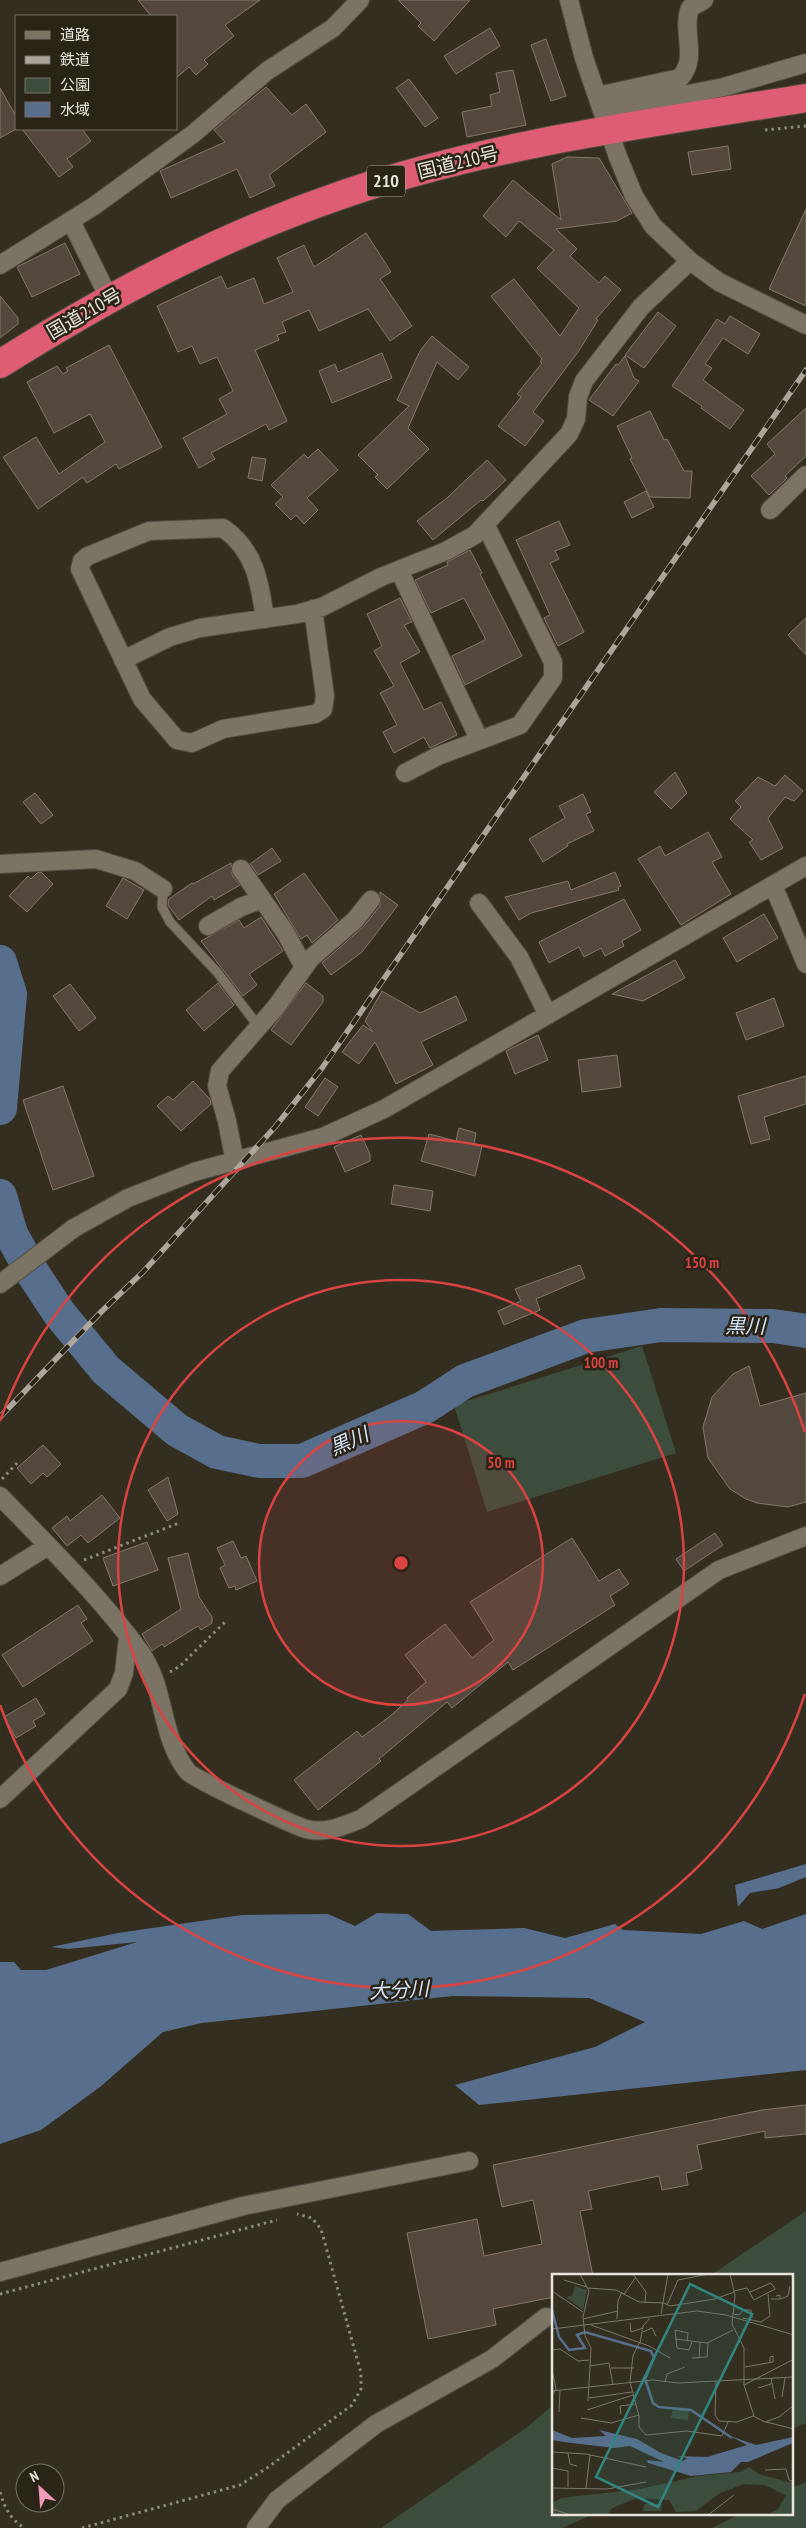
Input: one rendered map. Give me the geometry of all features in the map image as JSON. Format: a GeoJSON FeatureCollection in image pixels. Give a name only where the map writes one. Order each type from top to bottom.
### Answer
{"type":"FeatureCollection","features":[{"type":"Feature","properties":{"kind":"highway","name":"国道210号"},"geometry":{"type":"LineString","coordinates":[[0,364],[109,298],[208,247],[348,193],[482,156],[603,113],[806,98]]}},
{"type":"Feature","properties":{"kind":"street"},"geometry":{"type":"LineString","coordinates":[[0,265],[71,221],[193,134],[267,71],[333,28],[360,0]]}},
{"type":"Feature","properties":{"kind":"street"},"geometry":{"type":"LineString","coordinates":[[569,0],[584,58],[603,113],[634,196],[644,214],[662,236],[690,261],[720,282],[806,325]]}},
{"type":"Feature","properties":{"kind":"street"},"geometry":{"type":"LineString","coordinates":[[603,113],[680,78],[688,69],[689,53],[686,18],[690,8],[704,0]]}},
{"type":"Feature","properties":{"kind":"street"},"geometry":{"type":"LineString","coordinates":[[603,113],[724,86],[806,63]]}},
{"type":"Feature","properties":{"kind":"street"},"geometry":{"type":"LineString","coordinates":[[71,221],[109,298]]}},
{"type":"Feature","properties":{"kind":"street"},"geometry":{"type":"LineString","coordinates":[[123,660],[170,637],[200,628],[265,619],[313,609],[464,542],[485,524],[569,434],[576,419],[578,397],[584,381],[641,307],[690,261]]}},
{"type":"Feature","properties":{"kind":"street"},"geometry":{"type":"LineString","coordinates":[[770,510],[806,475]]}},
{"type":"Feature","properties":{"kind":"street"},"geometry":{"type":"LineString","coordinates":[[405,773],[480,739],[520,725],[555,673],[554,662],[485,524]]}},
{"type":"Feature","properties":{"kind":"street"},"geometry":{"type":"LineString","coordinates":[[265,619],[260,580],[256,568],[246,550],[227,530],[218,527],[149,531],[88,556],[82,561],[80,569],[142,699],[177,740],[192,743],[223,729],[315,714],[323,709],[326,702],[313,609]]}},
{"type":"Feature","properties":{"kind":"street"},"geometry":{"type":"LineString","coordinates":[[399,570],[480,739]]}},
{"type":"Feature","properties":{"kind":"street"},"geometry":{"type":"LineString","coordinates":[[0,864],[96,859],[136,871],[163,889]]}},
{"type":"Feature","properties":{"kind":"street"},"geometry":{"type":"LineString","coordinates":[[0,1284],[59,1239],[103,1210],[169,1181],[301,1144],[354,1124],[410,1096],[806,866]]}},
{"type":"Feature","properties":{"kind":"street"},"geometry":{"type":"LineString","coordinates":[[241,869],[293,944],[304,967]]}},
{"type":"Feature","properties":{"kind":"street"},"geometry":{"type":"LineString","coordinates":[[773,885],[806,964]]}},
{"type":"Feature","properties":{"kind":"street"},"geometry":{"type":"LineString","coordinates":[[208,926],[241,907],[262,899]]}},
{"type":"Feature","properties":{"kind":"street"},"geometry":{"type":"LineString","coordinates":[[235,1162],[216,1080],[224,1065],[259,1027],[304,967],[355,920],[371,900]]}},
{"type":"Feature","properties":{"kind":"street"},"geometry":{"type":"LineString","coordinates":[[479,903],[519,957],[548,1015]]}},
{"type":"Feature","properties":{"kind":"street"},"geometry":{"type":"LineString","coordinates":[[0,1496],[99,1600],[142,1655],[159,1690],[167,1731],[188,1774],[307,1830],[332,1830],[361,1819],[719,1570],[806,1536]]}},
{"type":"Feature","properties":{"kind":"street"},"geometry":{"type":"LineString","coordinates":[[0,1576],[48,1546]]}},
{"type":"Feature","properties":{"kind":"street"},"geometry":{"type":"LineString","coordinates":[[0,1799],[118,1690],[124,1673],[128,1637]]}},
{"type":"Feature","properties":{"kind":"street"},"geometry":{"type":"LineString","coordinates":[[0,2272],[243,2206],[469,2161]]}},
{"type":"Feature","properties":{"kind":"street"},"geometry":{"type":"LineString","coordinates":[[256,2528],[277,2500],[376,2424],[492,2359],[546,2318]]}},
{"type":"Feature","properties":{"kind":"lane"},"geometry":{"type":"LineString","coordinates":[[163,889],[162,907],[170,922],[216,972],[259,1027]]}},
{"type":"Feature","properties":{"kind":"path"},"geometry":{"type":"LineString","coordinates":[[0,1481],[20,1460]]}},
{"type":"Feature","properties":{"kind":"path"},"geometry":{"type":"LineString","coordinates":[[67,1566],[179,1522]]}},
{"type":"Feature","properties":{"kind":"path"},"geometry":{"type":"LineString","coordinates":[[154,1680],[180,1666],[225,1622]]}},
{"type":"Feature","properties":{"kind":"path"},"geometry":{"type":"LineString","coordinates":[[82,2528],[240,2485],[267,2468],[352,2404],[361,2389],[361,2373],[321,2229],[312,2218],[297,2214],[288,2217]]}},
{"type":"Feature","properties":{"kind":"path"},"geometry":{"type":"LineString","coordinates":[[0,2294],[278,2219]]}},
{"type":"Feature","properties":{"kind":"path"},"geometry":{"type":"LineString","coordinates":[[0,2492],[4,2508],[13,2520],[24,2528]]}},
{"type":"Feature","properties":{"kind":"green space"},"geometry":{"type":"Polygon","coordinates":[[[642,1346],[676,1453],[487,1512],[454,1405],[642,1346]]]}},
{"type":"Feature","properties":{"kind":"green space"},"geometry":{"type":"Polygon","coordinates":[[[806,2211],[806,2423],[794,2428],[794,2274],[712,2274],[806,2211]]]}},
{"type":"Feature","properties":{"kind":"green space"},"geometry":{"type":"Polygon","coordinates":[[[552,2406],[552,2516],[589,2516],[562,2528],[381,2528],[526,2428],[552,2406]]]}},
{"type":"Feature","properties":{"kind":"green space"},"geometry":{"type":"Polygon","coordinates":[[[806,2482],[806,2528],[712,2528],[736,2516],[794,2516],[794,2487],[806,2482]]]}},
{"type":"Feature","properties":{"kind":"water"},"geometry":{"type":"Polygon","coordinates":[[[806,1864],[806,1877],[779,1888],[750,1893],[738,1907],[735,1885],[806,1864]]]}},
{"type":"Feature","properties":{"kind":"water","name":"大分川"},"geometry":{"type":"Polygon","coordinates":[[[377,1913],[408,1914],[431,1931],[524,1928],[565,1938],[615,1924],[623,1930],[701,1934],[744,1921],[762,1929],[806,1914],[806,2070],[479,2105],[455,2085],[595,2047],[645,2022],[589,1998],[453,1996],[202,2023],[163,2032],[100,2087],[41,2130],[0,2144],[0,1962],[14,1962],[21,1970],[46,1970],[137,1942],[68,1949],[51,1947],[118,1933],[242,1915],[328,1914],[355,1926],[377,1913]]]}},
{"type":"Feature","properties":{"kind":"building"},"geometry":{"type":"Polygon","coordinates":[[[138,0],[260,0],[225,25],[234,36],[204,60],[208,64],[196,75],[189,67],[178,76],[178,15],[150,15],[138,0]]]}},
{"type":"Feature","properties":{"kind":"building"},"geometry":{"type":"Polygon","coordinates":[[[398,0],[470,0],[434,41],[418,26],[421,23],[398,0]]]}},
{"type":"Feature","properties":{"kind":"building"},"geometry":{"type":"Polygon","coordinates":[[[490,28],[500,46],[456,74],[444,56],[490,28]]]}},
{"type":"Feature","properties":{"kind":"building"},"geometry":{"type":"Polygon","coordinates":[[[546,39],[566,96],[551,101],[531,45],[546,39]]]}},
{"type":"Feature","properties":{"kind":"building"},"geometry":{"type":"Polygon","coordinates":[[[513,70],[526,125],[467,137],[462,112],[492,106],[490,95],[500,92],[496,73],[513,70]]]}},
{"type":"Feature","properties":{"kind":"building"},"geometry":{"type":"Polygon","coordinates":[[[409,79],[438,118],[425,127],[396,88],[409,79]]]}},
{"type":"Feature","properties":{"kind":"building"},"geometry":{"type":"Polygon","coordinates":[[[266,87],[292,115],[306,104],[326,132],[269,175],[275,186],[250,198],[237,169],[171,198],[160,171],[225,142],[214,130],[266,87]]]}},
{"type":"Feature","properties":{"kind":"building"},"geometry":{"type":"Polygon","coordinates":[[[0,88],[15,114],[15,130],[0,138],[0,88]]]}},
{"type":"Feature","properties":{"kind":"building"},"geometry":{"type":"Polygon","coordinates":[[[23,130],[83,130],[91,141],[67,159],[73,167],[59,177],[23,130]]]}},
{"type":"Feature","properties":{"kind":"building"},"geometry":{"type":"Polygon","coordinates":[[[728,146],[731,169],[692,175],[688,152],[728,146]]]}},
{"type":"Feature","properties":{"kind":"building"},"geometry":{"type":"Polygon","coordinates":[[[567,157],[599,158],[632,213],[617,221],[556,229],[577,249],[570,256],[599,283],[605,276],[621,290],[596,319],[598,320],[578,352],[533,412],[544,421],[525,446],[498,426],[521,397],[517,394],[542,363],[540,362],[542,359],[491,296],[514,279],[560,336],[579,308],[537,268],[554,250],[519,221],[506,237],[483,216],[513,180],[561,220],[552,164],[567,157]]]}},
{"type":"Feature","properties":{"kind":"building"},"geometry":{"type":"Polygon","coordinates":[[[806,209],[806,306],[769,289],[806,209]]]}},
{"type":"Feature","properties":{"kind":"building"},"geometry":{"type":"Polygon","coordinates":[[[366,233],[391,272],[380,279],[412,326],[390,341],[368,309],[319,331],[309,310],[282,322],[286,332],[277,335],[279,340],[255,350],[287,421],[269,430],[266,424],[211,453],[215,459],[199,468],[183,438],[227,414],[219,399],[233,391],[217,357],[200,364],[192,346],[178,352],[157,306],[221,276],[227,289],[254,278],[264,304],[293,292],[277,258],[304,245],[314,267],[366,233]]]}},
{"type":"Feature","properties":{"kind":"building"},"geometry":{"type":"Polygon","coordinates":[[[65,243],[80,274],[32,297],[17,267],[65,243]]]}},
{"type":"Feature","properties":{"kind":"building"},"geometry":{"type":"Polygon","coordinates":[[[0,296],[18,318],[18,324],[0,338],[0,296]]]}},
{"type":"Feature","properties":{"kind":"building"},"geometry":{"type":"Polygon","coordinates":[[[658,312],[676,326],[644,368],[625,355],[658,312]]]}},
{"type":"Feature","properties":{"kind":"building"},"geometry":{"type":"Polygon","coordinates":[[[730,316],[760,334],[748,354],[723,338],[705,364],[712,368],[703,380],[744,410],[730,429],[701,408],[702,406],[672,386],[717,319],[725,324],[730,316]]]}},
{"type":"Feature","properties":{"kind":"building"},"geometry":{"type":"Polygon","coordinates":[[[432,336],[469,367],[458,380],[437,362],[408,428],[429,449],[387,489],[375,477],[378,475],[358,455],[409,406],[397,400],[420,351],[432,336]]]}},
{"type":"Feature","properties":{"kind":"building"},"geometry":{"type":"Polygon","coordinates":[[[109,345],[162,447],[119,469],[116,464],[87,483],[83,477],[38,509],[3,457],[36,437],[59,474],[105,442],[90,414],[54,433],[27,382],[57,366],[63,374],[68,371],[66,368],[109,345]]]}},
{"type":"Feature","properties":{"kind":"building"},"geometry":{"type":"Polygon","coordinates":[[[382,353],[392,378],[332,403],[319,371],[335,364],[338,372],[382,353]]]}},
{"type":"Feature","properties":{"kind":"building"},"geometry":{"type":"Polygon","coordinates":[[[625,356],[634,378],[639,381],[613,416],[589,400],[616,364],[618,365],[625,356]]]}},
{"type":"Feature","properties":{"kind":"building"},"geometry":{"type":"Polygon","coordinates":[[[806,408],[806,456],[769,495],[751,476],[775,454],[767,444],[806,408]]]}},
{"type":"Feature","properties":{"kind":"building"},"geometry":{"type":"Polygon","coordinates":[[[650,411],[664,440],[667,439],[684,471],[692,471],[690,498],[650,497],[630,459],[632,458],[617,426],[650,411]]]}},
{"type":"Feature","properties":{"kind":"building"},"geometry":{"type":"Polygon","coordinates":[[[318,449],[338,470],[307,498],[318,510],[304,524],[296,515],[291,520],[275,504],[283,497],[271,485],[304,454],[308,458],[318,449]]]}},
{"type":"Feature","properties":{"kind":"building"},"geometry":{"type":"Polygon","coordinates":[[[252,457],[266,459],[262,481],[248,478],[252,457]]]}},
{"type":"Feature","properties":{"kind":"building"},"geometry":{"type":"Polygon","coordinates":[[[487,460],[506,480],[483,501],[481,500],[433,540],[417,521],[447,498],[487,460]]]}},
{"type":"Feature","properties":{"kind":"building"},"geometry":{"type":"Polygon","coordinates":[[[646,491],[654,507],[632,518],[624,502],[646,491]]]}},
{"type":"Feature","properties":{"kind":"building"},"geometry":{"type":"Polygon","coordinates":[[[559,521],[570,545],[555,551],[559,559],[550,563],[584,632],[558,646],[544,618],[550,615],[516,540],[559,521]]]}},
{"type":"Feature","properties":{"kind":"building"},"geometry":{"type":"Polygon","coordinates":[[[470,550],[482,573],[480,574],[522,656],[465,685],[452,656],[485,640],[485,638],[464,598],[431,613],[415,580],[448,565],[447,562],[470,550]]]}},
{"type":"Feature","properties":{"kind":"building"},"geometry":{"type":"Polygon","coordinates":[[[400,598],[412,622],[404,625],[420,652],[400,663],[424,710],[441,702],[457,735],[430,748],[424,737],[394,753],[383,732],[397,725],[380,693],[394,686],[374,651],[382,646],[367,614],[400,598]]]}},
{"type":"Feature","properties":{"kind":"building"},"geometry":{"type":"Polygon","coordinates":[[[806,618],[806,655],[788,635],[806,618]]]}},
{"type":"Feature","properties":{"kind":"building"},"geometry":{"type":"Polygon","coordinates":[[[675,772],[687,793],[671,809],[654,792],[675,772]]]}},
{"type":"Feature","properties":{"kind":"building"},"geometry":{"type":"Polygon","coordinates":[[[785,775],[803,791],[794,801],[785,797],[768,818],[783,848],[761,860],[749,842],[753,840],[730,819],[741,807],[735,801],[758,777],[775,786],[785,775]]]}},
{"type":"Feature","properties":{"kind":"building"},"geometry":{"type":"Polygon","coordinates":[[[35,793],[53,815],[41,824],[23,802],[35,793]]]}},
{"type":"Feature","properties":{"kind":"building"},"geometry":{"type":"Polygon","coordinates":[[[583,794],[591,812],[586,814],[594,831],[567,844],[568,846],[543,862],[529,839],[565,818],[559,806],[583,794]]]}},
{"type":"Feature","properties":{"kind":"building"},"geometry":{"type":"Polygon","coordinates":[[[708,832],[722,857],[712,862],[731,894],[681,925],[638,859],[660,846],[665,856],[708,832]]]}},
{"type":"Feature","properties":{"kind":"building"},"geometry":{"type":"Polygon","coordinates":[[[272,848],[281,861],[258,875],[250,864],[272,848]]]}},
{"type":"Feature","properties":{"kind":"building"},"geometry":{"type":"Polygon","coordinates":[[[231,863],[232,875],[240,885],[214,900],[212,896],[179,920],[168,905],[169,899],[192,883],[231,863]]]}},
{"type":"Feature","properties":{"kind":"building"},"geometry":{"type":"Polygon","coordinates":[[[41,872],[53,884],[27,912],[9,896],[28,876],[31,879],[41,872]]]}},
{"type":"Feature","properties":{"kind":"building"},"geometry":{"type":"Polygon","coordinates":[[[615,872],[621,886],[618,887],[619,890],[531,913],[519,920],[505,897],[568,881],[571,890],[615,872]]]}},
{"type":"Feature","properties":{"kind":"building"},"geometry":{"type":"Polygon","coordinates":[[[304,873],[338,920],[312,943],[307,935],[301,939],[274,894],[304,873]]]}},
{"type":"Feature","properties":{"kind":"building"},"geometry":{"type":"Polygon","coordinates":[[[123,878],[144,890],[127,919],[106,906],[123,878]]]}},
{"type":"Feature","properties":{"kind":"building"},"geometry":{"type":"Polygon","coordinates":[[[380,892],[398,905],[362,952],[331,975],[322,963],[363,927],[380,906],[380,892]]]}},
{"type":"Feature","properties":{"kind":"building"},"geometry":{"type":"Polygon","coordinates":[[[624,899],[641,930],[622,941],[624,946],[605,956],[601,948],[584,957],[579,947],[549,963],[539,942],[624,899]]]}},
{"type":"Feature","properties":{"kind":"building"},"geometry":{"type":"Polygon","coordinates":[[[764,914],[778,938],[737,962],[723,938],[764,914]]]}},
{"type":"Feature","properties":{"kind":"building"},"geometry":{"type":"Polygon","coordinates":[[[261,917],[283,951],[249,974],[257,985],[243,996],[201,941],[239,920],[244,928],[261,917]]]}},
{"type":"Feature","properties":{"kind":"building"},"geometry":{"type":"Polygon","coordinates":[[[675,960],[685,978],[643,1001],[612,994],[675,960]]]}},
{"type":"Feature","properties":{"kind":"building"},"geometry":{"type":"Polygon","coordinates":[[[218,983],[234,1005],[204,1031],[186,1010],[218,983]]]}},
{"type":"Feature","properties":{"kind":"building"},"geometry":{"type":"Polygon","coordinates":[[[306,983],[323,996],[323,1002],[291,1045],[271,1030],[306,983]]]}},
{"type":"Feature","properties":{"kind":"building"},"geometry":{"type":"Polygon","coordinates":[[[70,984],[96,1018],[79,1031],[53,996],[70,984]]]}},
{"type":"Feature","properties":{"kind":"building"},"geometry":{"type":"Polygon","coordinates":[[[382,991],[420,1013],[456,996],[467,1020],[421,1042],[433,1065],[396,1084],[375,1042],[359,1064],[342,1052],[363,1025],[373,1032],[365,1021],[382,991]]]}},
{"type":"Feature","properties":{"kind":"building"},"geometry":{"type":"Polygon","coordinates":[[[774,998],[784,1026],[746,1040],[736,1013],[774,998]]]}},
{"type":"Feature","properties":{"kind":"building"},"geometry":{"type":"Polygon","coordinates":[[[538,1035],[548,1060],[515,1074],[506,1051],[538,1035]]]}},
{"type":"Feature","properties":{"kind":"building"},"geometry":{"type":"Polygon","coordinates":[[[617,1055],[621,1087],[582,1092],[578,1060],[617,1055]]]}},
{"type":"Feature","properties":{"kind":"building"},"geometry":{"type":"Polygon","coordinates":[[[806,1076],[806,1104],[764,1117],[770,1139],[751,1144],[738,1096],[806,1076]]]}},
{"type":"Feature","properties":{"kind":"building"},"geometry":{"type":"Polygon","coordinates":[[[325,1078],[338,1087],[318,1116],[305,1107],[325,1078]]]}},
{"type":"Feature","properties":{"kind":"building"},"geometry":{"type":"Polygon","coordinates":[[[193,1081],[210,1099],[211,1104],[181,1131],[157,1106],[168,1096],[173,1100],[193,1081]]]}},
{"type":"Feature","properties":{"kind":"building"},"geometry":{"type":"Polygon","coordinates":[[[63,1086],[94,1176],[53,1190],[23,1100],[63,1086]]]}},
{"type":"Feature","properties":{"kind":"building"},"geometry":{"type":"Polygon","coordinates":[[[459,1128],[476,1133],[474,1144],[482,1146],[475,1176],[421,1161],[429,1134],[456,1141],[459,1128]]]}},
{"type":"Feature","properties":{"kind":"building"},"geometry":{"type":"Polygon","coordinates":[[[361,1135],[370,1154],[370,1161],[345,1172],[334,1147],[361,1135]]]}},
{"type":"Feature","properties":{"kind":"building"},"geometry":{"type":"Polygon","coordinates":[[[394,1185],[433,1191],[430,1211],[391,1204],[394,1185]]]}},
{"type":"Feature","properties":{"kind":"building"},"geometry":{"type":"Polygon","coordinates":[[[580,1265],[585,1278],[536,1299],[540,1310],[504,1325],[498,1311],[521,1301],[515,1289],[580,1265]]]}},
{"type":"Feature","properties":{"kind":"building"},"geometry":{"type":"Polygon","coordinates":[[[749,1366],[760,1406],[806,1393],[806,1502],[788,1507],[757,1503],[746,1499],[730,1489],[708,1458],[703,1427],[712,1397],[733,1374],[749,1366]]]}},
{"type":"Feature","properties":{"kind":"building"},"geometry":{"type":"Polygon","coordinates":[[[43,1445],[61,1464],[47,1477],[43,1473],[31,1484],[17,1468],[43,1445]]]}},
{"type":"Feature","properties":{"kind":"building"},"geometry":{"type":"Polygon","coordinates":[[[168,1477],[178,1514],[167,1521],[148,1490],[168,1477]]]}},
{"type":"Feature","properties":{"kind":"building"},"geometry":{"type":"Polygon","coordinates":[[[102,1495],[120,1518],[88,1543],[81,1535],[67,1546],[52,1528],[67,1516],[70,1521],[102,1495]]]}},
{"type":"Feature","properties":{"kind":"building"},"geometry":{"type":"Polygon","coordinates":[[[715,1533],[723,1545],[684,1571],[676,1559],[715,1533]]]}},
{"type":"Feature","properties":{"kind":"building"},"geometry":{"type":"Polygon","coordinates":[[[572,1538],[599,1581],[619,1569],[629,1584],[610,1596],[615,1605],[513,1670],[508,1662],[452,1708],[447,1702],[379,1759],[381,1761],[318,1810],[294,1780],[357,1731],[362,1737],[389,1717],[426,1682],[405,1655],[445,1624],[472,1658],[494,1640],[470,1602],[572,1538]]]}},
{"type":"Feature","properties":{"kind":"building"},"geometry":{"type":"Polygon","coordinates":[[[233,1541],[241,1558],[246,1556],[257,1581],[236,1590],[235,1586],[229,1588],[220,1568],[225,1565],[217,1548],[233,1541]]]}},
{"type":"Feature","properties":{"kind":"building"},"geometry":{"type":"Polygon","coordinates":[[[147,1542],[158,1570],[113,1586],[103,1558],[147,1542]]]}},
{"type":"Feature","properties":{"kind":"building"},"geometry":{"type":"Polygon","coordinates":[[[188,1553],[199,1597],[212,1617],[212,1623],[201,1630],[198,1626],[164,1647],[162,1644],[152,1651],[142,1634],[181,1609],[168,1558],[188,1553]]]}},
{"type":"Feature","properties":{"kind":"building"},"geometry":{"type":"Polygon","coordinates":[[[78,1605],[87,1619],[81,1623],[93,1641],[23,1687],[2,1655],[78,1605]]]}},
{"type":"Feature","properties":{"kind":"building"},"geometry":{"type":"Polygon","coordinates":[[[36,1698],[45,1714],[33,1721],[36,1726],[16,1738],[4,1717],[36,1698]]]}},
{"type":"Feature","properties":{"kind":"building"},"geometry":{"type":"Polygon","coordinates":[[[806,2105],[806,2134],[765,2138],[765,2131],[697,2145],[702,2169],[686,2173],[688,2185],[662,2190],[659,2176],[588,2191],[592,2209],[580,2211],[593,2274],[552,2274],[552,2297],[493,2309],[496,2325],[428,2339],[407,2233],[477,2219],[484,2256],[542,2244],[533,2200],[502,2207],[493,2165],[762,2110],[806,2105]]]}},
{"type":"Feature","properties":{"kind":"waterway","name":"黒川"},"geometry":{"type":"LineString","coordinates":[[0,962],[10,994],[0,1108]]}},
{"type":"Feature","properties":{"kind":"waterway","name":"黒川"},"geometry":{"type":"LineString","coordinates":[[0,1196],[11,1234],[32,1272],[59,1313],[106,1370],[177,1430],[217,1452],[259,1461],[302,1461],[425,1407],[465,1381],[586,1336],[661,1325],[773,1326],[806,1331]]}},
{"type":"Feature","properties":{"kind":"railway"},"geometry":{"type":"LineString","coordinates":[[0,1417],[102,1311],[143,1272],[275,1127],[322,1068],[806,370]]}}]}
